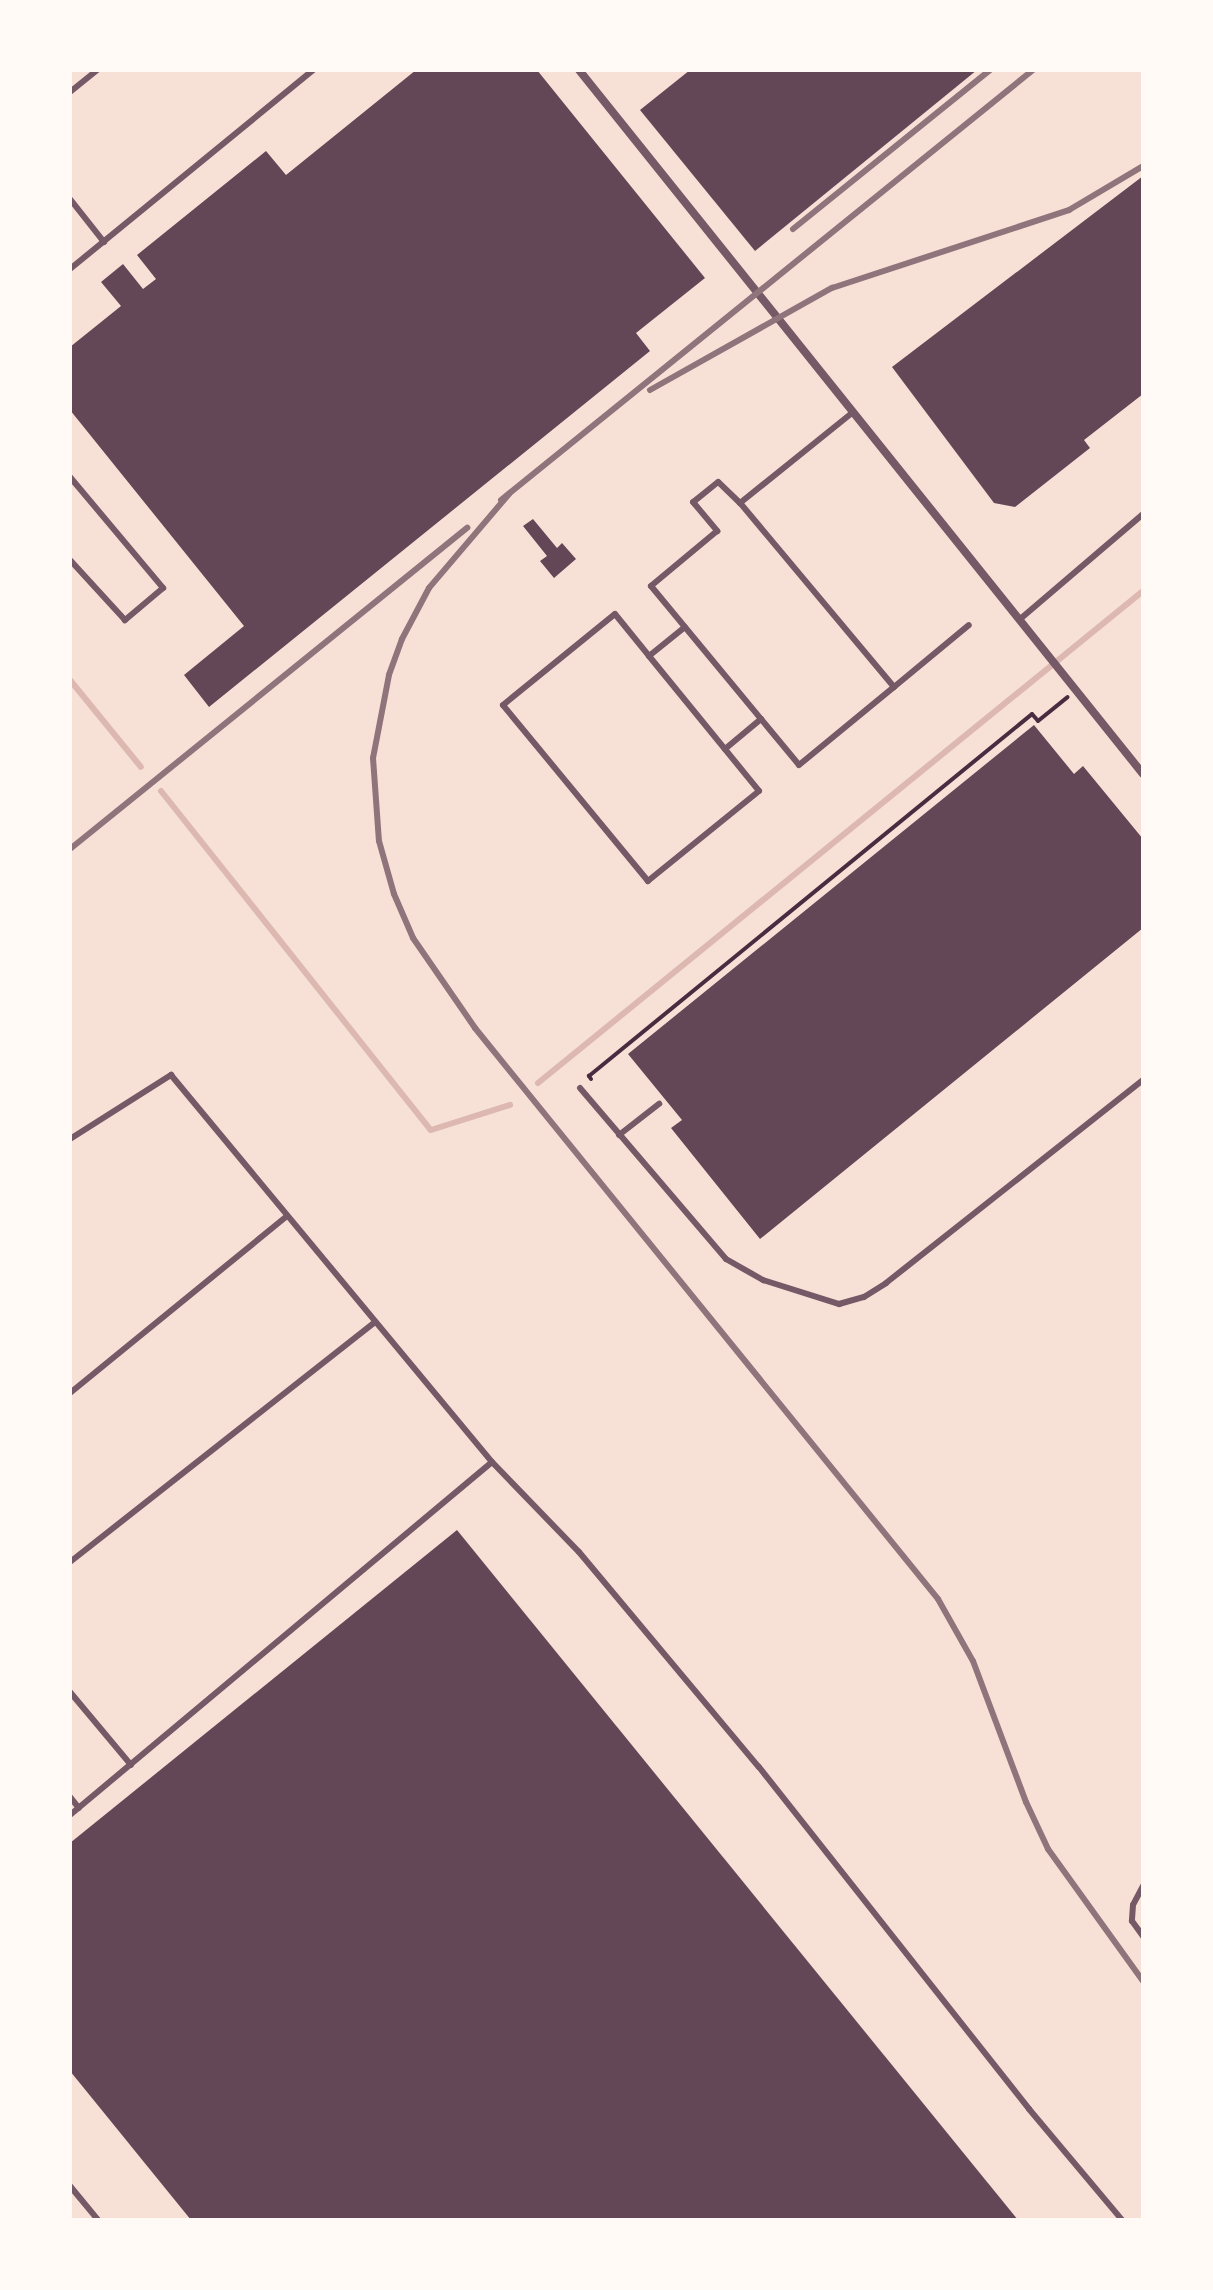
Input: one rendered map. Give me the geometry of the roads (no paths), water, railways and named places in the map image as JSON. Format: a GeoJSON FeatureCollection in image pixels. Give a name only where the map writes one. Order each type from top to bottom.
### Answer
{"type":"FeatureCollection","features":[{"type":"Feature","properties":{"kind":"street"},"geometry":{"type":"LineString","coordinates":[[579,70],[1143,774]]}},
{"type":"Feature","properties":{"kind":"lane"},"geometry":{"type":"LineString","coordinates":[[70,92],[97,70]]}},
{"type":"Feature","properties":{"kind":"lane"},"geometry":{"type":"LineString","coordinates":[[70,269],[313,70]]}},
{"type":"Feature","properties":{"kind":"lane"},"geometry":{"type":"LineString","coordinates":[[70,199],[104,242]]}},
{"type":"Feature","properties":{"kind":"lane"},"geometry":{"type":"LineString","coordinates":[[740,503],[852,413]]}},
{"type":"Feature","properties":{"kind":"lane"},"geometry":{"type":"LineString","coordinates":[[70,477],[163,588],[125,620],[70,560]]}},
{"type":"Feature","properties":{"kind":"lane"},"geometry":{"type":"LineString","coordinates":[[894,687],[740,503],[718,482],[693,502],[717,531],[651,586],[799,765],[894,687],[969,625]]}},
{"type":"Feature","properties":{"kind":"lane"},"geometry":{"type":"LineString","coordinates":[[1019,620],[1143,514]]}},
{"type":"Feature","properties":{"kind":"lane"},"geometry":{"type":"LineString","coordinates":[[615,614],[649,656],[759,791],[648,881],[503,705],[615,614]]}},
{"type":"Feature","properties":{"kind":"lane"},"geometry":{"type":"LineString","coordinates":[[649,656],[685,627]]}},
{"type":"Feature","properties":{"kind":"lane"},"geometry":{"type":"LineString","coordinates":[[725,749],[761,719]]}},
{"type":"Feature","properties":{"kind":"lane"},"geometry":{"type":"LineString","coordinates":[[70,1139],[171,1075],[492,1462],[579,1552],[759,1767],[1020,2097],[1122,2220]]}},
{"type":"Feature","properties":{"kind":"lane"},"geometry":{"type":"LineString","coordinates":[[580,1088],[726,1259],[763,1280],[839,1304],[864,1297],[886,1283],[1143,1080]]}},
{"type":"Feature","properties":{"kind":"lane"},"geometry":{"type":"LineString","coordinates":[[619,1135],[659,1104]]}},
{"type":"Feature","properties":{"kind":"lane"},"geometry":{"type":"LineString","coordinates":[[70,1393],[287,1216]]}},
{"type":"Feature","properties":{"kind":"lane"},"geometry":{"type":"LineString","coordinates":[[70,1562],[375,1322]]}},
{"type":"Feature","properties":{"kind":"lane"},"geometry":{"type":"LineString","coordinates":[[70,1815],[492,1462]]}},
{"type":"Feature","properties":{"kind":"lane"},"geometry":{"type":"LineString","coordinates":[[70,1692],[131,1765]]}},
{"type":"Feature","properties":{"kind":"lane"},"geometry":{"type":"LineString","coordinates":[[70,1797],[79,1808]]}},
{"type":"Feature","properties":{"kind":"lane"},"geometry":{"type":"LineString","coordinates":[[1143,1886],[1133,1905],[1132,1921],[1143,1936]]}},
{"type":"Feature","properties":{"kind":"lane"},"geometry":{"type":"LineString","coordinates":[[70,2186],[98,2220]]}},
{"type":"Feature","properties":{"kind":"waterway"},"geometry":{"type":"LineString","coordinates":[[538,1083],[1143,591]]}},
{"type":"Feature","properties":{"kind":"waterway"},"geometry":{"type":"LineString","coordinates":[[70,680],[141,767]]}},
{"type":"Feature","properties":{"kind":"waterway"},"geometry":{"type":"LineString","coordinates":[[161,791],[431,1130],[510,1105]]}},
{"type":"Feature","properties":{"kind":"railway"},"geometry":{"type":"LineString","coordinates":[[793,229],[990,70]]}},
{"type":"Feature","properties":{"kind":"railway"},"geometry":{"type":"LineString","coordinates":[[501,500],[1033,70]]}},
{"type":"Feature","properties":{"kind":"railway"},"geometry":{"type":"LineString","coordinates":[[650,390],[832,288],[1069,210],[1143,166]]}},
{"type":"Feature","properties":{"kind":"railway"},"geometry":{"type":"LineString","coordinates":[[509,494],[429,588],[402,639],[389,675],[373,758],[379,841],[394,894],[413,938],[475,1028],[938,1599],[973,1661],[1026,1802],[1048,1849],[1143,1981]]}},
{"type":"Feature","properties":{"kind":"railway"},"geometry":{"type":"LineString","coordinates":[[70,849],[467,528]]}}]}
